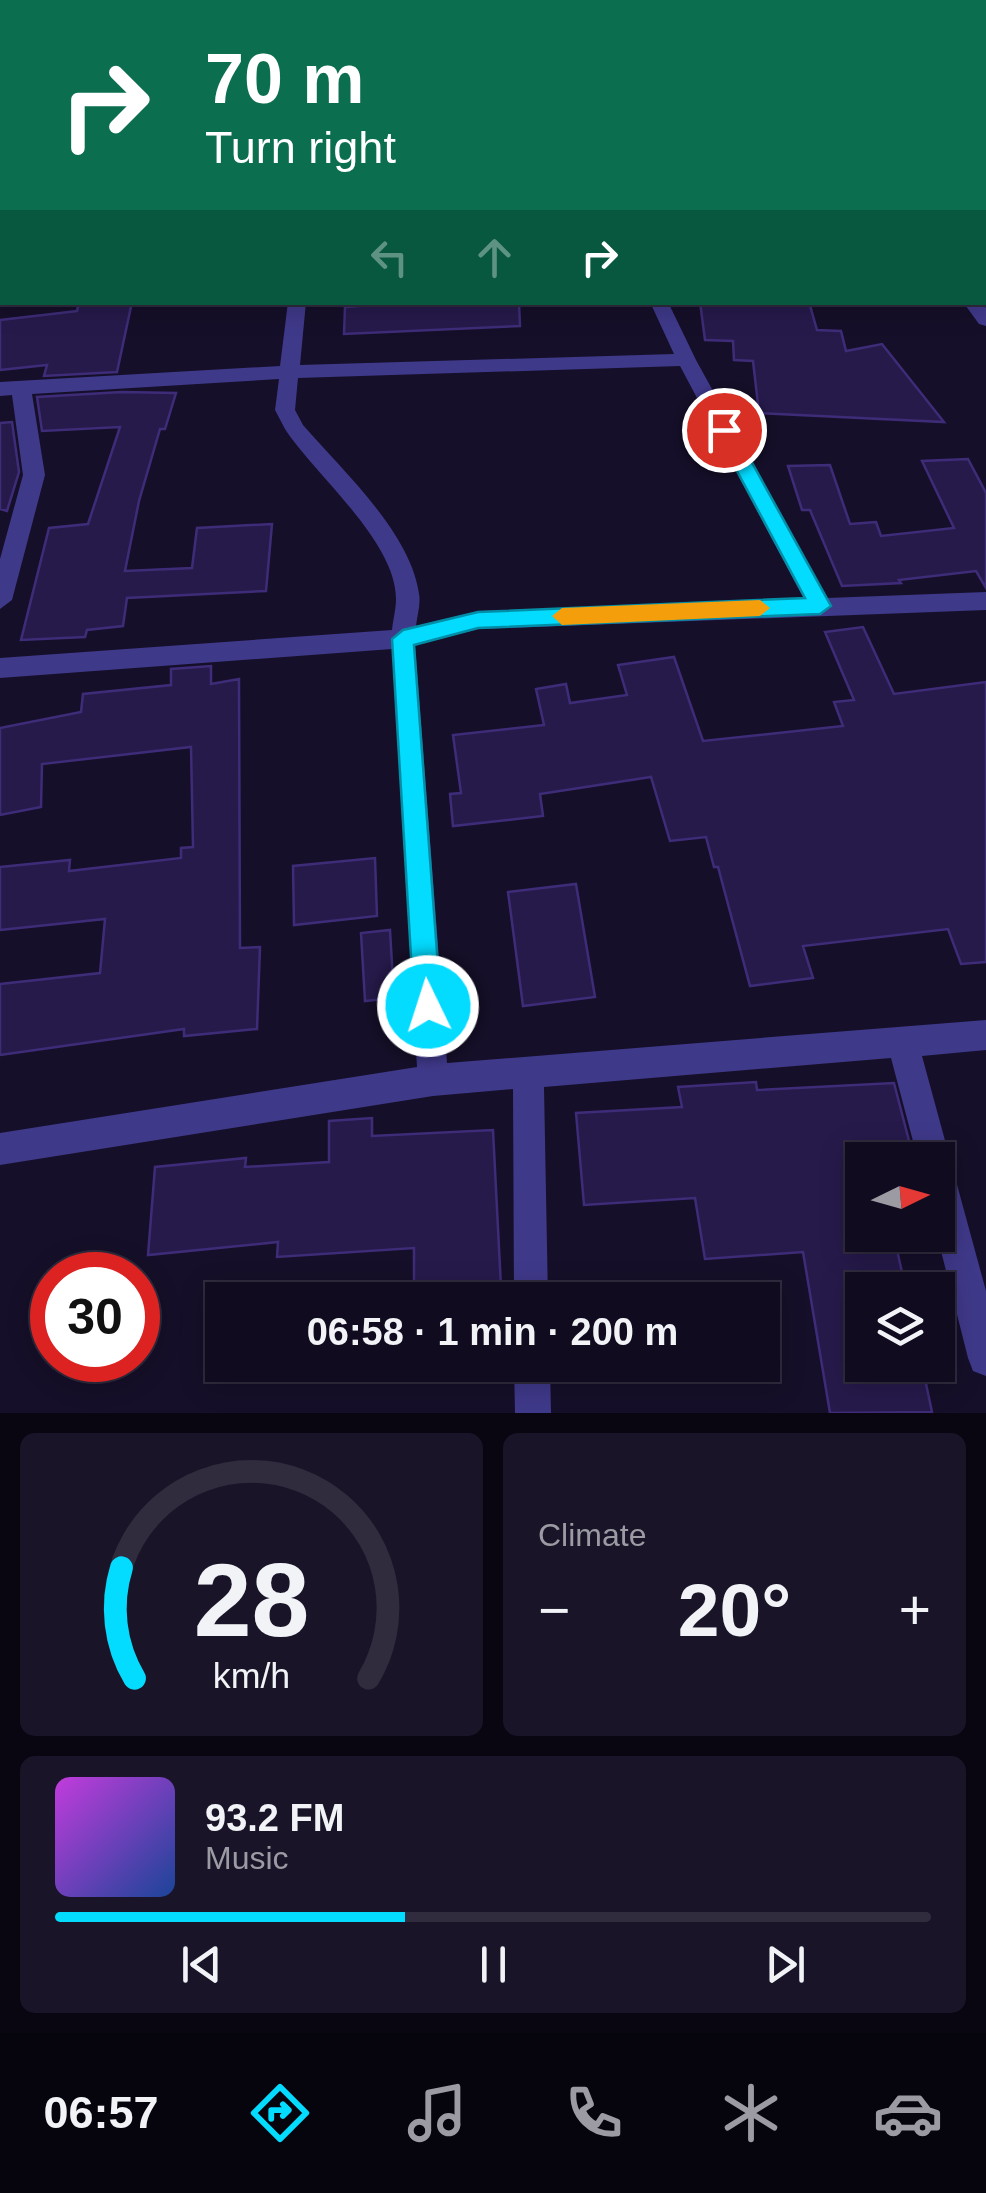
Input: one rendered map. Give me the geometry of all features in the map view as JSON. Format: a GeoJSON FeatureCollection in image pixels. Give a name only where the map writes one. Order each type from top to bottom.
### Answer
{"type":"FeatureCollection","features":[{"type":"Feature","properties":{"kind":"street"},"geometry":{"type":"LineString","coordinates":[[297,305],[285,410],[294,429],[378,526],[408,595],[403,639],[433,1080]]}},
{"type":"Feature","properties":{"kind":"street"},"geometry":{"type":"LineString","coordinates":[[660,305],[686,360],[820,606]]}},
{"type":"Feature","properties":{"kind":"street"},"geometry":{"type":"LineString","coordinates":[[0,600],[34,475],[10,389],[288,372],[686,360]]}},
{"type":"Feature","properties":{"kind":"street"},"geometry":{"type":"LineString","coordinates":[[0,668],[403,639],[478,620],[986,602]]}},
{"type":"Feature","properties":{"kind":"street"},"geometry":{"type":"LineString","coordinates":[[0,1149],[433,1080],[986,1035]]}},
{"type":"Feature","properties":{"kind":"street"},"geometry":{"type":"LineString","coordinates":[[902,1040],[929,1142]]}},
{"type":"Feature","properties":{"kind":"street"},"geometry":{"type":"LineString","coordinates":[[528,1072],[531,1282]]}},
{"type":"Feature","properties":{"kind":"street"},"geometry":{"type":"LineString","coordinates":[[955,1239],[986,1358]]}},
{"type":"Feature","properties":{"kind":"street"},"geometry":{"type":"LineString","coordinates":[[532,1382],[533,1413]]}},
{"type":"Feature","properties":{"kind":"building"},"geometry":{"type":"Polygon","coordinates":[[[78,305],[131,305],[117,372],[44,376],[47,365],[0,370],[0,320],[77,311],[78,305]]]}},
{"type":"Feature","properties":{"kind":"building"},"geometry":{"type":"Polygon","coordinates":[[[519,305],[520,326],[344,334],[345,307],[519,305]]]}},
{"type":"Feature","properties":{"kind":"building"},"geometry":{"type":"Polygon","coordinates":[[[700,305],[810,305],[817,330],[841,331],[846,351],[882,344],[944,422],[759,413],[753,361],[734,360],[733,341],[705,340],[700,305]]]}},
{"type":"Feature","properties":{"kind":"building"},"geometry":{"type":"Polygon","coordinates":[[[176,393],[165,429],[160,429],[139,501],[125,571],[192,568],[197,528],[272,524],[266,591],[127,598],[123,626],[87,630],[85,637],[21,640],[49,528],[88,524],[120,427],[42,431],[37,397],[176,393]]]}},
{"type":"Feature","properties":{"kind":"building"},"geometry":{"type":"Polygon","coordinates":[[[12,422],[19,472],[7,511],[0,509],[0,423],[12,422]]]}},
{"type":"Feature","properties":{"kind":"building"},"geometry":{"type":"Polygon","coordinates":[[[968,459],[986,493],[986,588],[976,571],[899,580],[901,583],[842,586],[810,510],[802,510],[788,466],[830,465],[850,524],[876,522],[881,536],[954,528],[922,461],[968,459]]]}},
{"type":"Feature","properties":{"kind":"building"},"geometry":{"type":"Polygon","coordinates":[[[863,627],[894,694],[986,682],[986,962],[961,964],[948,929],[803,946],[813,978],[750,986],[718,867],[714,867],[706,837],[670,841],[651,777],[540,794],[543,816],[453,826],[450,794],[461,793],[453,735],[544,725],[536,689],[566,684],[570,703],[627,695],[618,665],[674,657],[703,741],[843,726],[834,702],[854,700],[825,632],[863,627]]]}},
{"type":"Feature","properties":{"kind":"building"},"geometry":{"type":"Polygon","coordinates":[[[211,666],[211,684],[239,679],[240,948],[260,947],[257,1029],[184,1036],[184,1029],[0,1055],[0,984],[100,973],[105,919],[0,930],[0,867],[70,860],[69,871],[181,858],[181,848],[193,847],[191,747],[42,764],[41,807],[0,815],[0,728],[81,712],[83,694],[171,685],[171,669],[211,666]]]}},
{"type":"Feature","properties":{"kind":"building"},"geometry":{"type":"Polygon","coordinates":[[[375,858],[377,916],[294,925],[293,866],[375,858]]]}},
{"type":"Feature","properties":{"kind":"building"},"geometry":{"type":"Polygon","coordinates":[[[576,884],[595,997],[523,1006],[508,892],[576,884]]]}},
{"type":"Feature","properties":{"kind":"building"},"geometry":{"type":"Polygon","coordinates":[[[390,930],[394,998],[365,1001],[361,933],[390,930]]]}},
{"type":"Feature","properties":{"kind":"building"},"geometry":{"type":"Polygon","coordinates":[[[756,1082],[757,1090],[894,1083],[909,1142],[845,1142],[845,1252],[897,1252],[902,1272],[845,1272],[845,1382],[926,1382],[932,1412],[830,1413],[803,1252],[705,1259],[695,1198],[584,1205],[576,1113],[682,1107],[678,1087],[756,1082]]]}},
{"type":"Feature","properties":{"kind":"building"},"geometry":{"type":"Polygon","coordinates":[[[372,1118],[372,1136],[493,1130],[501,1282],[414,1282],[414,1248],[277,1257],[278,1242],[148,1252],[155,1167],[246,1158],[245,1167],[329,1162],[329,1121],[372,1118]]]}},
{"type":"Feature","properties":{"kind":"slow traffic"},"geometry":{"type":"LineString","coordinates":[[562,616],[760,608]]}},
{"type":"Feature","properties":{"kind":"route"},"geometry":{"type":"LineString","coordinates":[[428,1006],[403,639],[478,620],[820,606],[724,430]]}}]}
